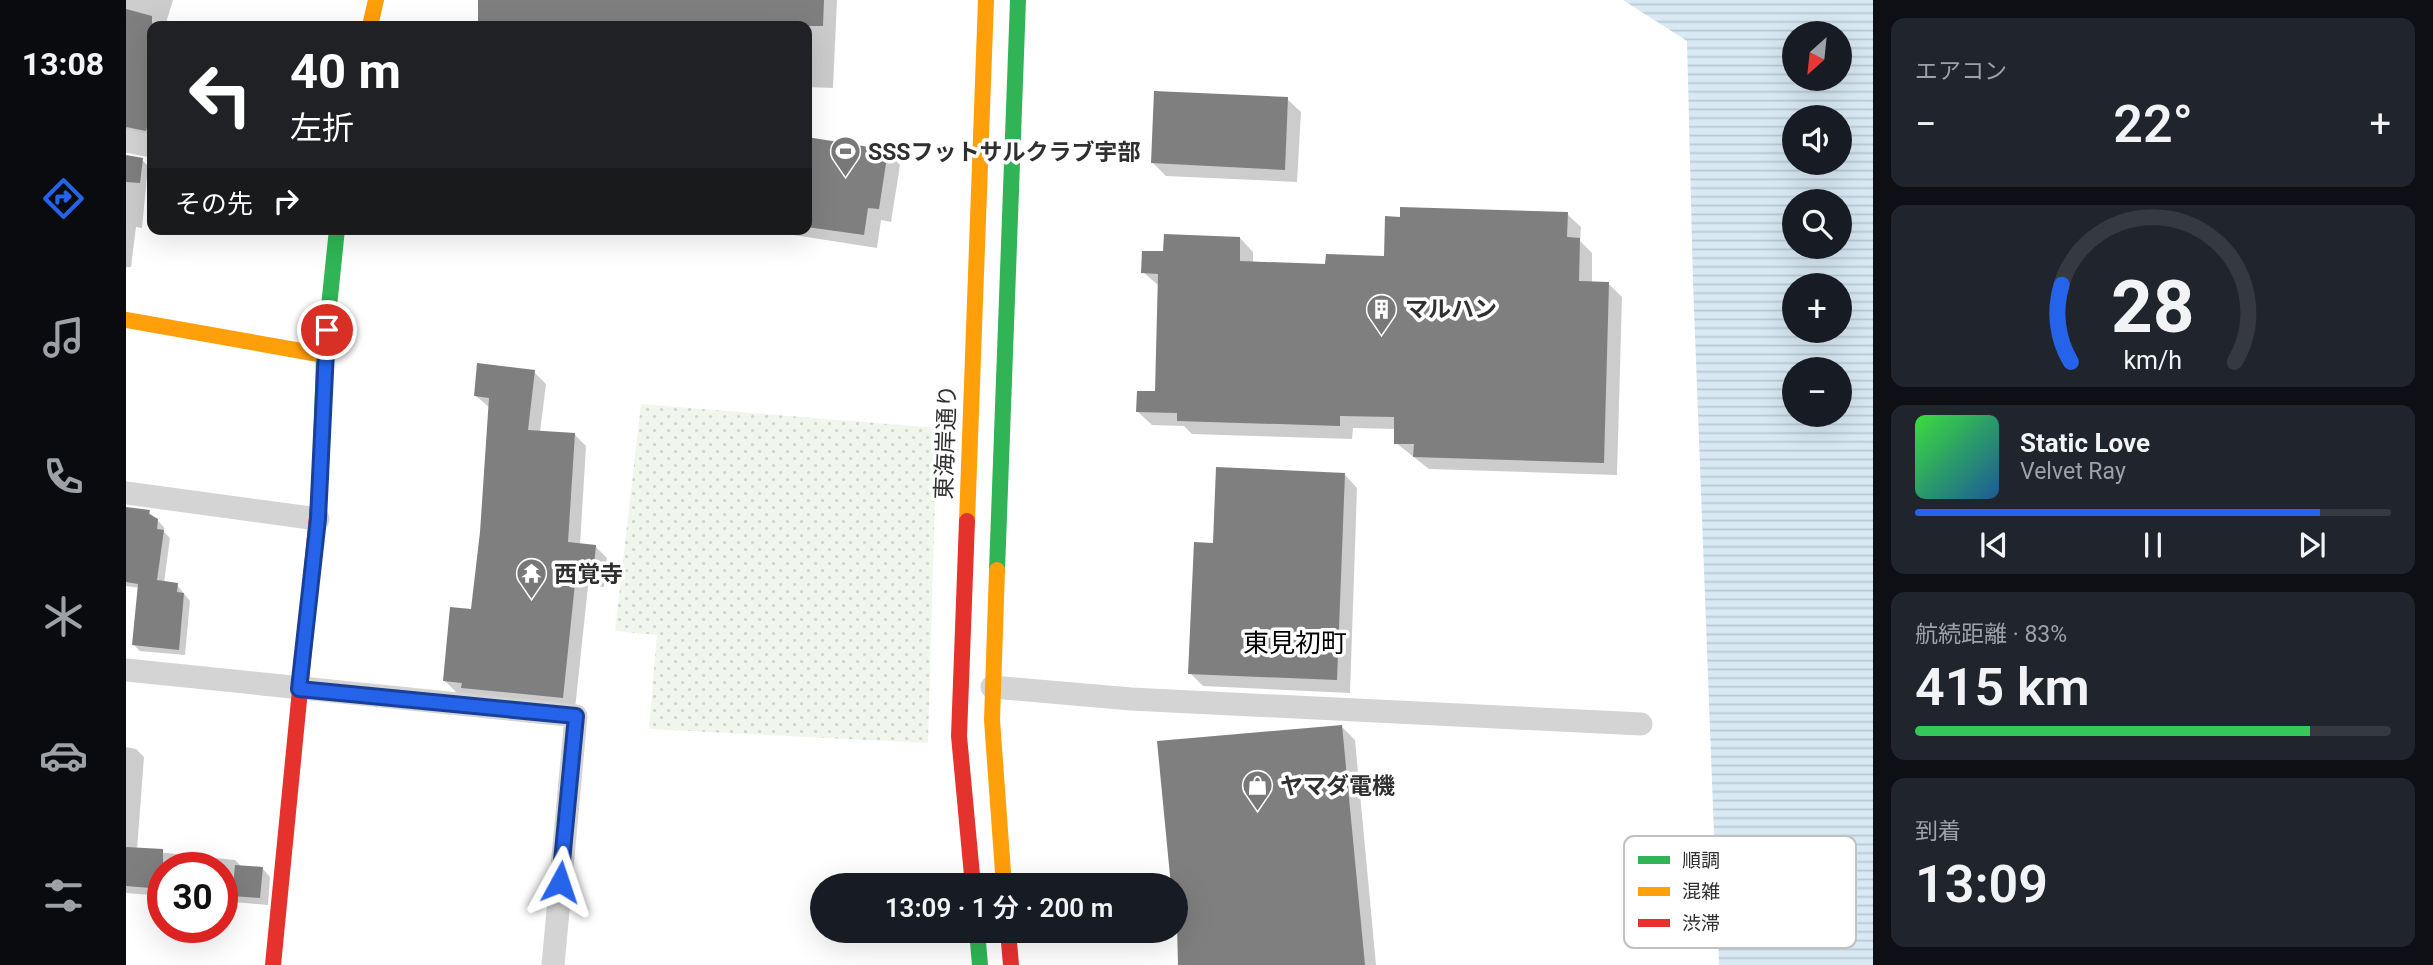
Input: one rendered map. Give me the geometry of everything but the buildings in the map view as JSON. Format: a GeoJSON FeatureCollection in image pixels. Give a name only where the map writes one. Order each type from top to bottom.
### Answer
{"type":"FeatureCollection","features":[{"type":"Feature","properties":{"kind":"street"},"geometry":{"type":"LineString","coordinates":[[371,21],[376,0]]}},
{"type":"Feature","properties":{"kind":"street","name":"東海岸通り"},"geometry":{"type":"LineString","coordinates":[[972,873],[960,767],[960,714],[986,0]]}},
{"type":"Feature","properties":{"kind":"street"},"geometry":{"type":"LineString","coordinates":[[1003,873],[992,750],[992,687],[1017,0]]}},
{"type":"Feature","properties":{"kind":"street"},"geometry":{"type":"LineString","coordinates":[[126,141],[147,145]]}},
{"type":"Feature","properties":{"kind":"street"},"geometry":{"type":"LineString","coordinates":[[273,965],[318,519],[324,424],[324,355],[336,235]]}},
{"type":"Feature","properties":{"kind":"street"},"geometry":{"type":"LineString","coordinates":[[126,320],[324,355]]}},
{"type":"Feature","properties":{"kind":"street"},"geometry":{"type":"LineString","coordinates":[[126,493],[318,519]]}},
{"type":"Feature","properties":{"kind":"street"},"geometry":{"type":"LineString","coordinates":[[126,670],[576,716],[553,965]]}},
{"type":"Feature","properties":{"kind":"street"},"geometry":{"type":"LineString","coordinates":[[992,687],[1131,699],[1641,724]]}},
{"type":"Feature","properties":{"kind":"street"},"geometry":{"type":"LineString","coordinates":[[978,943],[980,965]]}},
{"type":"Feature","properties":{"kind":"street"},"geometry":{"type":"LineString","coordinates":[[1009,943],[1011,965]]}},
{"type":"Feature","properties":{"kind":"shaded area"},"geometry":{"type":"Polygon","coordinates":[[[641,404],[937,428],[928,743],[649,729],[657,635],[615,631],[641,404]]]}},
{"type":"Feature","properties":{"kind":"water"},"geometry":{"type":"Polygon","coordinates":[[[1623,0],[1873,0],[1873,965],[1719,965],[1718,948],[1856,948],[1856,836],[1714,836],[1693,282],[1687,41],[1623,0]]]}},
{"type":"Feature","properties":{"kind":"traffic: fast"},"geometry":{"type":"LineString","coordinates":[[997,570],[1018,0]]}},
{"type":"Feature","properties":{"kind":"traffic: fast"},"geometry":{"type":"LineString","coordinates":[[320,486],[324,355],[336,235]]}},
{"type":"Feature","properties":{"kind":"traffic: fast"},"geometry":{"type":"LineString","coordinates":[[978,943],[980,965]]}},
{"type":"Feature","properties":{"kind":"traffic: slow"},"geometry":{"type":"LineString","coordinates":[[371,21],[376,0]]}},
{"type":"Feature","properties":{"kind":"traffic: slow"},"geometry":{"type":"LineString","coordinates":[[967,521],[986,0]]}},
{"type":"Feature","properties":{"kind":"traffic: slow"},"geometry":{"type":"LineString","coordinates":[[126,320],[324,355]]}},
{"type":"Feature","properties":{"kind":"traffic: slow"},"geometry":{"type":"LineString","coordinates":[[997,570],[992,720],[1003,873]]}},
{"type":"Feature","properties":{"kind":"traffic: jam"},"geometry":{"type":"LineString","coordinates":[[273,965],[320,486]]}},
{"type":"Feature","properties":{"kind":"traffic: jam"},"geometry":{"type":"LineString","coordinates":[[967,521],[959,736],[972,873]]}},
{"type":"Feature","properties":{"kind":"traffic: jam"},"geometry":{"type":"LineString","coordinates":[[1009,943],[1011,965]]}},
{"type":"Feature","properties":{"kind":"place","name":"SSSフットサルクラブ宇部"},"geometry":{"type":"Point","coordinates":[845,179]}},
{"type":"Feature","properties":{"kind":"place","name":"マルハン"},"geometry":{"type":"Point","coordinates":[1382,336]}},
{"type":"Feature","properties":{"kind":"place","name":"西覚寺"},"geometry":{"type":"Point","coordinates":[531,601]}},
{"type":"Feature","properties":{"kind":"place","name":"ヤマダ電機"},"geometry":{"type":"Point","coordinates":[1257,813]}},
{"type":"Feature","properties":{"kind":"district","name":"東見初町"},"geometry":{"type":"Point","coordinates":[1295,643]}},
{"type":"Feature","properties":{"kind":"route"},"geometry":{"type":"LineString","coordinates":[[327,330],[318,519],[299,689],[576,716],[560,882]]}}]}
